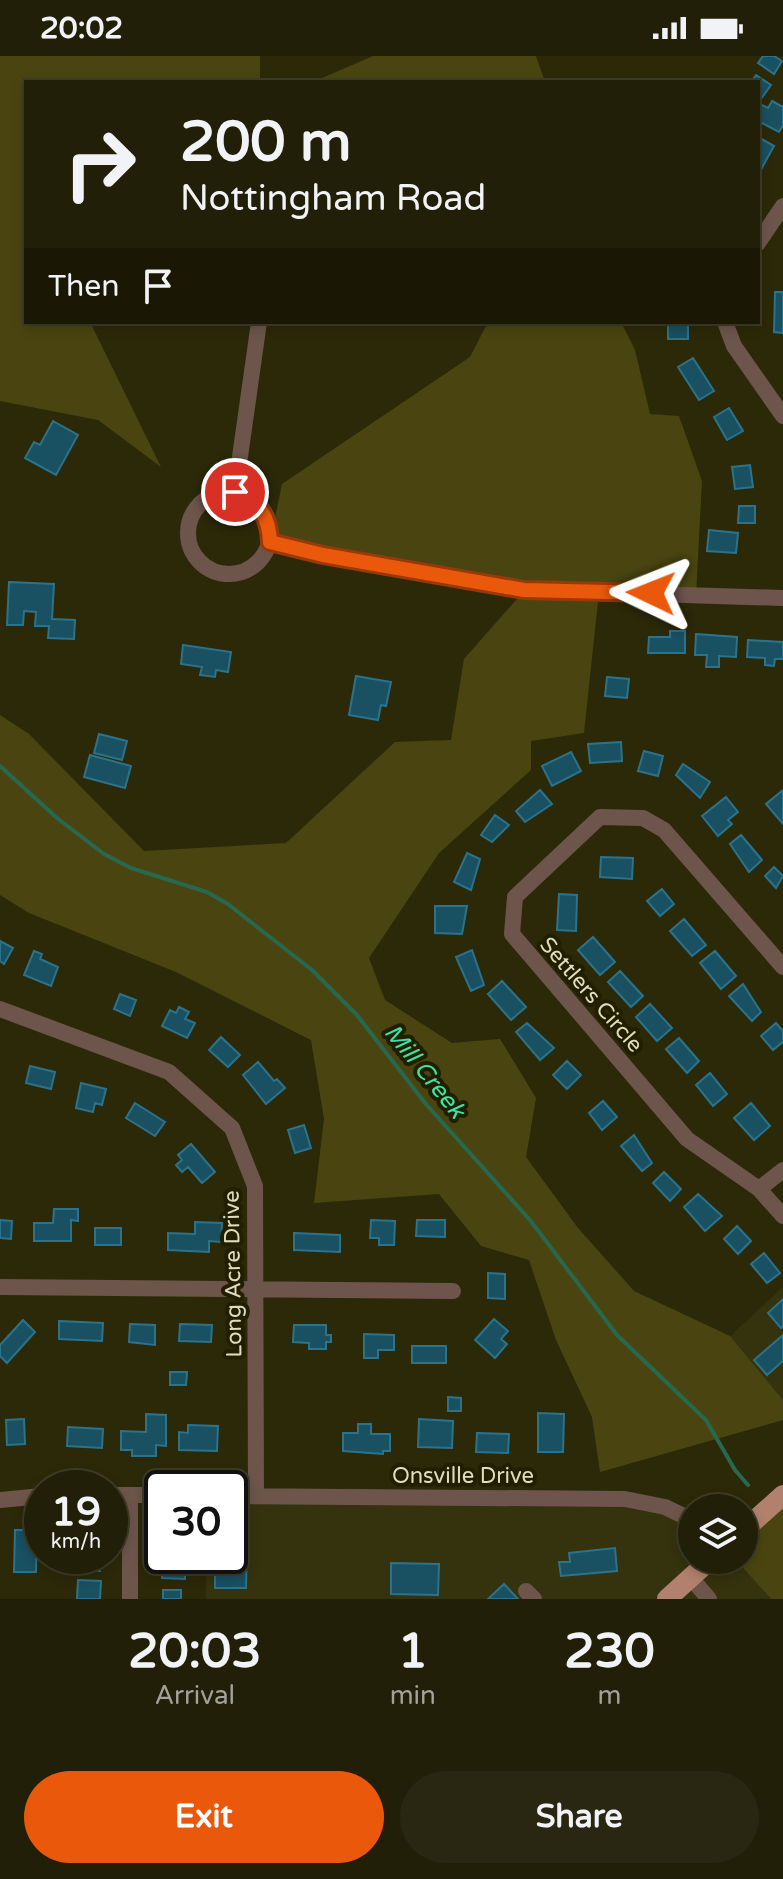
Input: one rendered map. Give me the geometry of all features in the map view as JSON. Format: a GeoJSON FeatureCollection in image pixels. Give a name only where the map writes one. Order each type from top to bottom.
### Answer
{"type":"FeatureCollection","features":[{"type":"Feature","properties":{"kind":"main road"},"geometry":{"type":"LineString","coordinates":[[758,1517],[783,1495]]}},
{"type":"Feature","properties":{"kind":"main road"},"geometry":{"type":"LineString","coordinates":[[667,1599],[695,1574]]}},
{"type":"Feature","properties":{"kind":"street"},"geometry":{"type":"LineString","coordinates":[[760,240],[783,206]]}},
{"type":"Feature","properties":{"kind":"street"},"geometry":{"type":"LineString","coordinates":[[235,492],[259,324]]}},
{"type":"Feature","properties":{"kind":"street"},"geometry":{"type":"LineString","coordinates":[[726,324],[734,346],[783,416]]}},
{"type":"Feature","properties":{"kind":"street"},"geometry":{"type":"LineString","coordinates":[[235,492],[254,500],[269,523],[270,542],[258,563],[237,575],[216,573],[196,560],[188,541],[190,518],[202,501],[215,494],[235,492]]}},
{"type":"Feature","properties":{"kind":"street"},"geometry":{"type":"LineString","coordinates":[[270,542],[323,555],[524,590],[783,598]]}},
{"type":"Feature","properties":{"kind":"street","name":"Settlers Circle"},"geometry":{"type":"LineString","coordinates":[[782,965],[664,830],[643,818],[600,817],[515,897],[512,934],[687,1139],[759,1189],[783,1216]]}},
{"type":"Feature","properties":{"kind":"street","name":"Long Acre Drive"},"geometry":{"type":"LineString","coordinates":[[0,1009],[169,1072],[232,1128],[255,1186],[256,1496]]}},
{"type":"Feature","properties":{"kind":"street"},"geometry":{"type":"LineString","coordinates":[[759,1189],[783,1170]]}},
{"type":"Feature","properties":{"kind":"street"},"geometry":{"type":"LineString","coordinates":[[0,1287],[453,1291]]}},
{"type":"Feature","properties":{"kind":"street"},"geometry":{"type":"LineString","coordinates":[[130,1599],[130,1495],[144,1495]]}},
{"type":"Feature","properties":{"kind":"street","name":"Onsville Drive"},"geometry":{"type":"LineString","coordinates":[[248,1496],[625,1499],[665,1507],[678,1513]]}},
{"type":"Feature","properties":{"kind":"street"},"geometry":{"type":"LineString","coordinates":[[0,1500],[24,1498]]}},
{"type":"Feature","properties":{"kind":"street"},"geometry":{"type":"LineString","coordinates":[[691,1578],[709,1599]]}},
{"type":"Feature","properties":{"kind":"shaded area"},"geometry":{"type":"Polygon","coordinates":[[[0,56],[260,56],[260,80],[24,80],[24,324],[91,324],[161,467],[98,420],[0,401],[0,56]]]}},
{"type":"Feature","properties":{"kind":"shaded area"},"geometry":{"type":"Polygon","coordinates":[[[373,56],[536,56],[544,80],[322,80],[373,56]]]}},
{"type":"Feature","properties":{"kind":"shaded area"},"geometry":{"type":"Polygon","coordinates":[[[487,324],[622,324],[635,350],[650,414],[679,416],[702,481],[696,595],[599,592],[584,733],[531,741],[531,770],[439,853],[369,958],[385,1000],[452,1043],[500,1039],[536,1098],[526,1157],[578,1228],[634,1291],[730,1336],[783,1400],[783,1420],[600,1472],[592,1417],[556,1340],[529,1260],[481,1246],[439,1194],[314,1203],[324,1119],[311,1040],[176,972],[29,913],[0,895],[0,715],[29,734],[144,851],[286,843],[395,742],[451,740],[464,659],[524,591],[270,542],[282,484],[470,357],[487,324]]]}},
{"type":"Feature","properties":{"kind":"shaded area"},"geometry":{"type":"Polygon","coordinates":[[[783,1287],[783,1400],[730,1336],[783,1287]]]}},
{"type":"Feature","properties":{"kind":"shaded area"},"geometry":{"type":"Polygon","coordinates":[[[783,1495],[783,1599],[771,1599],[749,1574],[758,1574],[758,1517],[783,1495]]]}},
{"type":"Feature","properties":{"kind":"shaded area"},"geometry":{"type":"Polygon","coordinates":[[[248,1496],[603,1498],[678,1517],[678,1574],[749,1574],[771,1599],[206,1599],[206,1574],[248,1574],[248,1496]]]}},
{"type":"Feature","properties":{"kind":"building"},"geometry":{"type":"Polygon","coordinates":[[[763,56],[774,56],[782,61],[774,74],[758,63],[763,56]]]}},
{"type":"Feature","properties":{"kind":"building"},"geometry":{"type":"Polygon","coordinates":[[[756,75],[771,85],[761,99],[760,80],[752,80],[756,75]]]}},
{"type":"Feature","properties":{"kind":"building"},"geometry":{"type":"Polygon","coordinates":[[[772,101],[783,107],[783,125],[779,132],[760,122],[760,104],[768,108],[772,101]]]}},
{"type":"Feature","properties":{"kind":"building"},"geometry":{"type":"Polygon","coordinates":[[[760,138],[774,146],[760,171],[760,138]]]}},
{"type":"Feature","properties":{"kind":"building"},"geometry":{"type":"Polygon","coordinates":[[[775,292],[783,292],[783,333],[774,332],[775,292]]]}},
{"type":"Feature","properties":{"kind":"building"},"geometry":{"type":"Polygon","coordinates":[[[668,324],[688,324],[688,339],[668,339],[668,324]]]}},
{"type":"Feature","properties":{"kind":"building"},"geometry":{"type":"Polygon","coordinates":[[[693,358],[714,391],[699,400],[678,367],[693,358]]]}},
{"type":"Feature","properties":{"kind":"building"},"geometry":{"type":"Polygon","coordinates":[[[729,408],[743,431],[727,440],[714,417],[729,408]]]}},
{"type":"Feature","properties":{"kind":"building"},"geometry":{"type":"Polygon","coordinates":[[[53,421],[78,435],[56,475],[25,458],[34,442],[40,445],[53,421]]]}},
{"type":"Feature","properties":{"kind":"building"},"geometry":{"type":"Polygon","coordinates":[[[750,465],[753,487],[735,489],[732,467],[750,465]]]}},
{"type":"Feature","properties":{"kind":"building"},"geometry":{"type":"Polygon","coordinates":[[[739,506],[755,506],[755,523],[738,523],[739,506]]]}},
{"type":"Feature","properties":{"kind":"building"},"geometry":{"type":"Polygon","coordinates":[[[709,530],[738,533],[736,553],[707,551],[709,530]]]}},
{"type":"Feature","properties":{"kind":"building"},"geometry":{"type":"Polygon","coordinates":[[[9,582],[54,584],[52,619],[75,620],[74,639],[48,638],[49,626],[35,626],[36,612],[24,611],[23,625],[7,625],[9,582]]]}},
{"type":"Feature","properties":{"kind":"building"},"geometry":{"type":"Polygon","coordinates":[[[670,631],[685,631],[685,653],[648,653],[649,637],[670,637],[670,631]]]}},
{"type":"Feature","properties":{"kind":"building"},"geometry":{"type":"Polygon","coordinates":[[[696,634],[737,637],[736,657],[719,656],[719,667],[706,667],[707,655],[695,655],[696,634]]]}},
{"type":"Feature","properties":{"kind":"building"},"geometry":{"type":"Polygon","coordinates":[[[748,640],[783,642],[783,659],[775,659],[774,666],[765,665],[765,658],[747,657],[748,640]]]}},
{"type":"Feature","properties":{"kind":"building"},"geometry":{"type":"Polygon","coordinates":[[[183,645],[231,652],[228,672],[216,670],[215,677],[200,675],[202,667],[181,664],[183,645]]]}},
{"type":"Feature","properties":{"kind":"building"},"geometry":{"type":"Polygon","coordinates":[[[356,676],[391,682],[386,706],[381,705],[378,720],[349,715],[356,676]]]}},
{"type":"Feature","properties":{"kind":"building"},"geometry":{"type":"Polygon","coordinates":[[[607,677],[629,679],[627,698],[605,696],[607,677]]]}},
{"type":"Feature","properties":{"kind":"building"},"geometry":{"type":"Polygon","coordinates":[[[99,734],[127,741],[122,760],[94,753],[99,734]]]}},
{"type":"Feature","properties":{"kind":"building"},"geometry":{"type":"Polygon","coordinates":[[[621,742],[622,761],[590,763],[588,744],[621,742]]]}},
{"type":"Feature","properties":{"kind":"building"},"geometry":{"type":"Polygon","coordinates":[[[644,751],[663,756],[658,776],[638,771],[644,751]]]}},
{"type":"Feature","properties":{"kind":"building"},"geometry":{"type":"Polygon","coordinates":[[[571,752],[581,771],[552,786],[542,766],[571,752]]]}},
{"type":"Feature","properties":{"kind":"building"},"geometry":{"type":"Polygon","coordinates":[[[90,755],[131,766],[125,788],[84,777],[90,755]]]}},
{"type":"Feature","properties":{"kind":"building"},"geometry":{"type":"Polygon","coordinates":[[[683,764],[710,782],[700,798],[676,775],[683,764]]]}},
{"type":"Feature","properties":{"kind":"building"},"geometry":{"type":"Polygon","coordinates":[[[540,790],[552,804],[525,822],[516,811],[540,790]]]}},
{"type":"Feature","properties":{"kind":"building"},"geometry":{"type":"Polygon","coordinates":[[[783,790],[783,824],[766,804],[783,790]]]}},
{"type":"Feature","properties":{"kind":"building"},"geometry":{"type":"Polygon","coordinates":[[[726,797],[738,812],[728,820],[732,824],[718,836],[702,816],[726,797]]]}},
{"type":"Feature","properties":{"kind":"building"},"geometry":{"type":"Polygon","coordinates":[[[495,815],[509,825],[492,842],[481,835],[495,815]]]}},
{"type":"Feature","properties":{"kind":"building"},"geometry":{"type":"Polygon","coordinates":[[[741,835],[762,860],[749,872],[730,844],[741,835]]]}},
{"type":"Feature","properties":{"kind":"building"},"geometry":{"type":"Polygon","coordinates":[[[467,853],[480,859],[471,890],[454,882],[467,853]]]}},
{"type":"Feature","properties":{"kind":"building"},"geometry":{"type":"Polygon","coordinates":[[[601,857],[633,858],[632,879],[600,877],[601,857]]]}},
{"type":"Feature","properties":{"kind":"building"},"geometry":{"type":"Polygon","coordinates":[[[774,867],[783,876],[776,888],[765,876],[774,867]]]}},
{"type":"Feature","properties":{"kind":"building"},"geometry":{"type":"Polygon","coordinates":[[[662,889],[674,904],[660,916],[647,901],[662,889]]]}},
{"type":"Feature","properties":{"kind":"building"},"geometry":{"type":"Polygon","coordinates":[[[559,894],[577,895],[576,931],[557,930],[559,894]]]}},
{"type":"Feature","properties":{"kind":"building"},"geometry":{"type":"Polygon","coordinates":[[[435,906],[467,906],[462,934],[435,933],[435,906]]]}},
{"type":"Feature","properties":{"kind":"building"},"geometry":{"type":"Polygon","coordinates":[[[684,919],[706,945],[692,956],[670,931],[684,919]]]}},
{"type":"Feature","properties":{"kind":"building"},"geometry":{"type":"Polygon","coordinates":[[[593,937],[615,962],[600,975],[578,950],[593,937]]]}},
{"type":"Feature","properties":{"kind":"building"},"geometry":{"type":"Polygon","coordinates":[[[0,941],[13,948],[4,964],[0,961],[0,941]]]}},
{"type":"Feature","properties":{"kind":"building"},"geometry":{"type":"Polygon","coordinates":[[[472,950],[484,985],[471,991],[456,957],[472,950]]]}},
{"type":"Feature","properties":{"kind":"building"},"geometry":{"type":"Polygon","coordinates":[[[34,951],[42,954],[40,959],[58,967],[51,986],[24,975],[34,951]]]}},
{"type":"Feature","properties":{"kind":"building"},"geometry":{"type":"Polygon","coordinates":[[[715,951],[736,976],[721,989],[700,963],[715,951]]]}},
{"type":"Feature","properties":{"kind":"building"},"geometry":{"type":"Polygon","coordinates":[[[620,971],[643,996],[631,1007],[608,982],[620,971]]]}},
{"type":"Feature","properties":{"kind":"building"},"geometry":{"type":"Polygon","coordinates":[[[502,981],[526,1007],[511,1020],[488,994],[502,981]]]}},
{"type":"Feature","properties":{"kind":"building"},"geometry":{"type":"Polygon","coordinates":[[[743,984],[761,1012],[752,1021],[729,996],[743,984]]]}},
{"type":"Feature","properties":{"kind":"building"},"geometry":{"type":"Polygon","coordinates":[[[120,994],[136,1000],[130,1016],[114,1009],[120,994]]]}},
{"type":"Feature","properties":{"kind":"building"},"geometry":{"type":"Polygon","coordinates":[[[650,1004],[672,1028],[657,1041],[636,1017],[650,1004]]]}},
{"type":"Feature","properties":{"kind":"building"},"geometry":{"type":"Polygon","coordinates":[[[179,1007],[189,1012],[185,1019],[195,1023],[187,1038],[162,1026],[170,1010],[176,1013],[179,1007]]]}},
{"type":"Feature","properties":{"kind":"building"},"geometry":{"type":"Polygon","coordinates":[[[527,1023],[554,1048],[540,1060],[516,1032],[527,1023]]]}},
{"type":"Feature","properties":{"kind":"building"},"geometry":{"type":"Polygon","coordinates":[[[776,1023],[783,1031],[783,1042],[773,1050],[761,1036],[776,1023]]]}},
{"type":"Feature","properties":{"kind":"building"},"geometry":{"type":"Polygon","coordinates":[[[221,1037],[240,1055],[228,1067],[209,1050],[221,1037]]]}},
{"type":"Feature","properties":{"kind":"building"},"geometry":{"type":"Polygon","coordinates":[[[679,1038],[699,1061],[687,1073],[666,1049],[679,1038]]]}},
{"type":"Feature","properties":{"kind":"building"},"geometry":{"type":"Polygon","coordinates":[[[567,1061],[581,1075],[567,1089],[553,1075],[567,1061]]]}},
{"type":"Feature","properties":{"kind":"building"},"geometry":{"type":"Polygon","coordinates":[[[258,1062],[274,1081],[277,1079],[285,1088],[266,1104],[243,1075],[258,1062]]]}},
{"type":"Feature","properties":{"kind":"building"},"geometry":{"type":"Polygon","coordinates":[[[30,1066],[55,1072],[51,1089],[26,1083],[30,1066]]]}},
{"type":"Feature","properties":{"kind":"building"},"geometry":{"type":"Polygon","coordinates":[[[710,1073],[727,1094],[713,1106],[696,1085],[710,1073]]]}},
{"type":"Feature","properties":{"kind":"building"},"geometry":{"type":"Polygon","coordinates":[[[81,1083],[106,1089],[102,1105],[95,1103],[93,1112],[76,1108],[81,1083]]]}},
{"type":"Feature","properties":{"kind":"building"},"geometry":{"type":"Polygon","coordinates":[[[603,1101],[617,1117],[602,1130],[589,1113],[603,1101]]]}},
{"type":"Feature","properties":{"kind":"building"},"geometry":{"type":"Polygon","coordinates":[[[135,1103],[165,1122],[155,1136],[126,1118],[135,1103]]]}},
{"type":"Feature","properties":{"kind":"building"},"geometry":{"type":"Polygon","coordinates":[[[751,1103],[770,1126],[754,1140],[734,1118],[751,1103]]]}},
{"type":"Feature","properties":{"kind":"building"},"geometry":{"type":"Polygon","coordinates":[[[304,1125],[311,1148],[295,1153],[288,1130],[304,1125]]]}},
{"type":"Feature","properties":{"kind":"building"},"geometry":{"type":"Polygon","coordinates":[[[634,1135],[652,1163],[642,1171],[621,1146],[634,1135]]]}},
{"type":"Feature","properties":{"kind":"building"},"geometry":{"type":"Polygon","coordinates":[[[191,1144],[215,1172],[202,1183],[188,1167],[182,1172],[176,1165],[182,1160],[178,1155],[191,1144]]]}},
{"type":"Feature","properties":{"kind":"building"},"geometry":{"type":"Polygon","coordinates":[[[664,1172],[681,1189],[670,1201],[653,1183],[664,1172]]]}},
{"type":"Feature","properties":{"kind":"building"},"geometry":{"type":"Polygon","coordinates":[[[698,1194],[722,1216],[705,1231],[684,1207],[698,1194]]]}},
{"type":"Feature","properties":{"kind":"building"},"geometry":{"type":"Polygon","coordinates":[[[54,1209],[78,1209],[78,1221],[71,1220],[71,1241],[34,1241],[34,1223],[53,1223],[54,1209]]]}},
{"type":"Feature","properties":{"kind":"building"},"geometry":{"type":"Polygon","coordinates":[[[0,1220],[12,1221],[11,1239],[0,1238],[0,1220]]]}},
{"type":"Feature","properties":{"kind":"building"},"geometry":{"type":"Polygon","coordinates":[[[371,1220],[395,1221],[394,1245],[379,1245],[379,1238],[370,1238],[371,1220]]]}},
{"type":"Feature","properties":{"kind":"building"},"geometry":{"type":"Polygon","coordinates":[[[417,1220],[445,1220],[445,1237],[416,1236],[417,1220]]]}},
{"type":"Feature","properties":{"kind":"building"},"geometry":{"type":"Polygon","coordinates":[[[195,1222],[222,1223],[221,1242],[209,1241],[209,1252],[168,1250],[168,1233],[195,1234],[195,1222]]]}},
{"type":"Feature","properties":{"kind":"building"},"geometry":{"type":"Polygon","coordinates":[[[737,1226],[751,1241],[738,1254],[724,1239],[737,1226]]]}},
{"type":"Feature","properties":{"kind":"building"},"geometry":{"type":"Polygon","coordinates":[[[95,1228],[121,1228],[121,1245],[95,1245],[95,1228]]]}},
{"type":"Feature","properties":{"kind":"building"},"geometry":{"type":"Polygon","coordinates":[[[294,1233],[340,1235],[340,1252],[294,1250],[294,1233]]]}},
{"type":"Feature","properties":{"kind":"building"},"geometry":{"type":"Polygon","coordinates":[[[764,1253],[780,1273],[767,1283],[751,1264],[764,1253]]]}},
{"type":"Feature","properties":{"kind":"building"},"geometry":{"type":"Polygon","coordinates":[[[488,1273],[505,1274],[505,1299],[488,1298],[488,1273]]]}},
{"type":"Feature","properties":{"kind":"building"},"geometry":{"type":"Polygon","coordinates":[[[783,1299],[783,1326],[781,1328],[768,1313],[783,1299]]]}},
{"type":"Feature","properties":{"kind":"building"},"geometry":{"type":"Polygon","coordinates":[[[494,1319],[508,1331],[501,1339],[507,1344],[495,1358],[475,1340],[494,1319]]]}},
{"type":"Feature","properties":{"kind":"building"},"geometry":{"type":"Polygon","coordinates":[[[23,1320],[35,1332],[7,1363],[0,1356],[0,1345],[23,1320]]]}},
{"type":"Feature","properties":{"kind":"building"},"geometry":{"type":"Polygon","coordinates":[[[59,1321],[103,1323],[102,1341],[59,1339],[59,1321]]]}},
{"type":"Feature","properties":{"kind":"building"},"geometry":{"type":"Polygon","coordinates":[[[130,1324],[155,1325],[155,1345],[129,1342],[130,1324]]]}},
{"type":"Feature","properties":{"kind":"building"},"geometry":{"type":"Polygon","coordinates":[[[180,1324],[212,1325],[211,1342],[179,1341],[180,1324]]]}},
{"type":"Feature","properties":{"kind":"building"},"geometry":{"type":"Polygon","coordinates":[[[294,1325],[326,1325],[326,1335],[331,1335],[331,1342],[326,1342],[326,1349],[309,1349],[309,1343],[293,1342],[294,1325]]]}},
{"type":"Feature","properties":{"kind":"building"},"geometry":{"type":"Polygon","coordinates":[[[364,1334],[394,1335],[394,1350],[378,1350],[378,1358],[364,1358],[364,1334]]]}},
{"type":"Feature","properties":{"kind":"building"},"geometry":{"type":"Polygon","coordinates":[[[783,1335],[783,1361],[767,1375],[754,1360],[783,1335]]]}},
{"type":"Feature","properties":{"kind":"building"},"geometry":{"type":"Polygon","coordinates":[[[412,1346],[446,1346],[446,1363],[412,1363],[412,1346]]]}},
{"type":"Feature","properties":{"kind":"building"},"geometry":{"type":"Polygon","coordinates":[[[170,1372],[187,1372],[186,1385],[170,1385],[170,1372]]]}},
{"type":"Feature","properties":{"kind":"building"},"geometry":{"type":"Polygon","coordinates":[[[448,1397],[461,1398],[461,1411],[448,1411],[448,1397]]]}},
{"type":"Feature","properties":{"kind":"building"},"geometry":{"type":"Polygon","coordinates":[[[538,1413],[564,1414],[563,1452],[538,1452],[538,1413]]]}},
{"type":"Feature","properties":{"kind":"building"},"geometry":{"type":"Polygon","coordinates":[[[146,1414],[166,1415],[166,1446],[156,1445],[156,1456],[132,1456],[132,1450],[121,1450],[121,1431],[146,1432],[146,1414]]]}},
{"type":"Feature","properties":{"kind":"building"},"geometry":{"type":"Polygon","coordinates":[[[24,1419],[25,1444],[7,1445],[6,1420],[24,1419]]]}},
{"type":"Feature","properties":{"kind":"building"},"geometry":{"type":"Polygon","coordinates":[[[419,1419],[453,1421],[452,1448],[418,1447],[419,1419]]]}},
{"type":"Feature","properties":{"kind":"building"},"geometry":{"type":"Polygon","coordinates":[[[358,1424],[371,1424],[371,1434],[390,1434],[390,1451],[383,1451],[383,1454],[343,1451],[343,1433],[358,1433],[358,1424]]]}},
{"type":"Feature","properties":{"kind":"building"},"geometry":{"type":"Polygon","coordinates":[[[188,1425],[218,1426],[217,1451],[179,1450],[179,1432],[188,1433],[188,1425]]]}},
{"type":"Feature","properties":{"kind":"building"},"geometry":{"type":"Polygon","coordinates":[[[68,1427],[103,1429],[102,1448],[67,1446],[68,1427]]]}},
{"type":"Feature","properties":{"kind":"building"},"geometry":{"type":"Polygon","coordinates":[[[477,1433],[509,1434],[508,1453],[476,1452],[477,1433]]]}},
{"type":"Feature","properties":{"kind":"building"},"geometry":{"type":"Polygon","coordinates":[[[15,1530],[24,1530],[24,1572],[14,1572],[15,1530]]]}},
{"type":"Feature","properties":{"kind":"building"},"geometry":{"type":"Polygon","coordinates":[[[615,1548],[617,1571],[561,1576],[559,1562],[570,1562],[569,1553],[615,1548]]]}},
{"type":"Feature","properties":{"kind":"building"},"geometry":{"type":"Polygon","coordinates":[[[391,1563],[439,1564],[438,1595],[391,1594],[391,1563]]]}},
{"type":"Feature","properties":{"kind":"building"},"geometry":{"type":"Polygon","coordinates":[[[162,1574],[185,1574],[185,1579],[162,1578],[162,1574]]]}},
{"type":"Feature","properties":{"kind":"building"},"geometry":{"type":"Polygon","coordinates":[[[215,1574],[246,1574],[246,1588],[215,1588],[215,1574]]]}},
{"type":"Feature","properties":{"kind":"building"},"geometry":{"type":"Polygon","coordinates":[[[78,1580],[101,1581],[100,1599],[77,1599],[78,1580]]]}},
{"type":"Feature","properties":{"kind":"building"},"geometry":{"type":"Polygon","coordinates":[[[504,1584],[518,1599],[488,1599],[504,1584]]]}},
{"type":"Feature","properties":{"kind":"building"},"geometry":{"type":"Polygon","coordinates":[[[163,1590],[181,1590],[181,1599],[163,1599],[163,1590]]]}},
{"type":"Feature","properties":{"kind":"waterway","name":"Mill Creek"},"geometry":{"type":"LineString","coordinates":[[0,766],[57,818],[104,854],[131,868],[207,892],[228,904],[312,970],[357,1015],[425,1103],[530,1220],[617,1335],[706,1420],[735,1470],[748,1485]]}},
{"type":"Feature","properties":{"kind":"route"},"geometry":{"type":"LineString","coordinates":[[235,492],[254,500],[269,523],[270,542],[323,555],[524,590],[651,593]]}}]}
